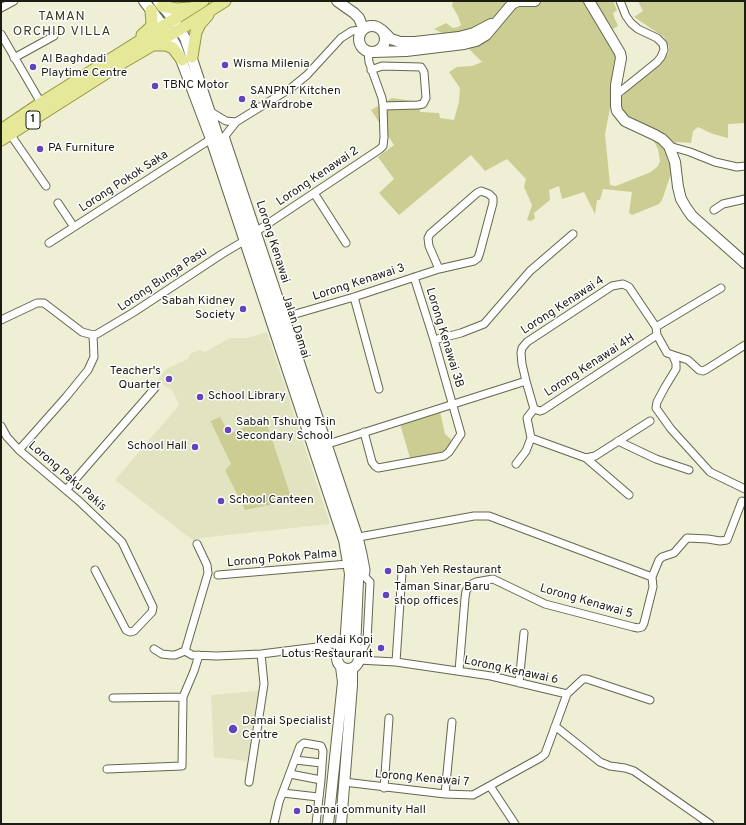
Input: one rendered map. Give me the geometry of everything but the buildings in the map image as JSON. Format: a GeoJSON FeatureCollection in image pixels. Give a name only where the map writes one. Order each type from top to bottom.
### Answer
{"type":"FeatureCollection","features":[{"type":"Feature","properties":{"kind":"main road","name":"1"},"geometry":{"type":"LineString","coordinates":[[4,135],[41,103],[117,55],[166,30],[180,29],[225,1]]}},
{"type":"Feature","properties":{"kind":"main road"},"geometry":{"type":"LineString","coordinates":[[153,45],[166,45],[187,58],[200,24],[225,1]]}},
{"type":"Feature","properties":{"kind":"main road"},"geometry":{"type":"LineString","coordinates":[[337,1],[359,18],[362,29],[358,38],[359,43],[361,47],[371,52],[406,51],[470,38],[490,26],[502,16],[512,4],[518,1],[535,1]]}},
{"type":"Feature","properties":{"kind":"main road"},"geometry":{"type":"LineString","coordinates":[[588,1],[620,53],[621,58],[616,85],[617,111],[625,121],[662,139],[669,146],[675,162],[681,199],[687,209],[692,216],[745,263]]}},
{"type":"Feature","properties":{"kind":"main road","name":"1"},"geometry":{"type":"LineString","coordinates":[[4,135],[153,45],[174,20],[200,3]]}},
{"type":"Feature","properties":{"kind":"main road"},"geometry":{"type":"LineString","coordinates":[[160,4],[183,9],[200,3]]}},
{"type":"Feature","properties":{"kind":"main road","name":"Jalan Damai"},"geometry":{"type":"LineString","coordinates":[[160,4],[174,20],[186,38],[187,58],[211,140],[342,533],[350,574],[344,647]]}},
{"type":"Feature","properties":{"kind":"main road"},"geometry":{"type":"LineString","coordinates":[[117,55],[124,46],[147,32],[150,28],[152,24],[147,5]]}},
{"type":"Feature","properties":{"kind":"main road","name":"Jalan Damai"},"geometry":{"type":"LineString","coordinates":[[147,5],[176,46],[187,58],[211,112],[352,538],[358,561],[362,579],[341,824]]}},
{"type":"Feature","properties":{"kind":"main road"},"geometry":{"type":"LineString","coordinates":[[362,29],[374,26],[382,30],[388,37],[400,42],[470,38]]}},
{"type":"Feature","properties":{"kind":"main road"},"geometry":{"type":"LineString","coordinates":[[371,52],[381,48],[385,41],[382,30]]}},
{"type":"Feature","properties":{"kind":"main road"},"geometry":{"type":"LineString","coordinates":[[328,824],[343,682],[341,667],[336,658],[337,654],[344,647],[350,647],[356,658],[346,669],[341,667]]}},
{"type":"Feature","properties":{"kind":"street"},"geometry":{"type":"LineString","coordinates":[[1,8],[14,1]]}},
{"type":"Feature","properties":{"kind":"street"},"geometry":{"type":"LineString","coordinates":[[616,96],[657,62],[664,50],[663,44],[658,38],[638,29],[631,22],[626,16],[620,1]]}},
{"type":"Feature","properties":{"kind":"street"},"geometry":{"type":"LineString","coordinates":[[211,112],[226,121],[236,122],[291,88],[307,75],[341,38],[352,31],[362,29]]}},
{"type":"Feature","properties":{"kind":"street"},"geometry":{"type":"LineString","coordinates":[[1,34],[41,103]]}},
{"type":"Feature","properties":{"kind":"street"},"geometry":{"type":"LineString","coordinates":[[14,58],[54,36]]}},
{"type":"Feature","properties":{"kind":"street"},"geometry":{"type":"LineString","coordinates":[[371,52],[371,70],[382,98],[383,106],[423,104],[426,98],[424,72],[421,67],[382,66],[371,70]]}},
{"type":"Feature","properties":{"kind":"street","name":"Lorong Kenawai 2"},"geometry":{"type":"LineString","coordinates":[[257,231],[380,149],[383,146],[384,137],[383,106]]}},
{"type":"Feature","properties":{"kind":"street","name":"Lorong Kenawai"},"geometry":{"type":"LineString","coordinates":[[236,122],[225,136],[359,537],[366,570],[362,579]]}},
{"type":"Feature","properties":{"kind":"street"},"geometry":{"type":"LineString","coordinates":[[4,135],[46,186]]}},
{"type":"Feature","properties":{"kind":"street","name":"Lorong Pokok Saka"},"geometry":{"type":"LineString","coordinates":[[49,243],[211,140]]}},
{"type":"Feature","properties":{"kind":"street"},"geometry":{"type":"LineString","coordinates":[[669,146],[690,152],[715,162],[738,167],[745,166]]}},
{"type":"Feature","properties":{"kind":"street","name":"Lorong Kenawai 3"},"geometry":{"type":"LineString","coordinates":[[285,317],[354,297],[440,269],[467,264],[474,261],[478,258],[493,203],[493,198],[489,194],[481,191],[477,192],[430,234],[428,238],[429,246],[440,269]]}},
{"type":"Feature","properties":{"kind":"street"},"geometry":{"type":"LineString","coordinates":[[314,193],[346,243]]}},
{"type":"Feature","properties":{"kind":"street"},"geometry":{"type":"LineString","coordinates":[[714,210],[723,204],[745,198]]}},
{"type":"Feature","properties":{"kind":"street"},"geometry":{"type":"LineString","coordinates":[[58,204],[74,227]]}},
{"type":"Feature","properties":{"kind":"street"},"geometry":{"type":"LineString","coordinates":[[434,340],[461,333],[484,324],[530,271],[573,234]]}},
{"type":"Feature","properties":{"kind":"street","name":"Lorong Bunga Pasu"},"geometry":{"type":"LineString","coordinates":[[93,335],[106,330],[244,241]]}},
{"type":"Feature","properties":{"kind":"street","name":"Lorong Kenawai 3B"},"geometry":{"type":"LineString","coordinates":[[364,432],[372,462],[378,468],[444,456],[449,452],[461,434],[414,277]]}},
{"type":"Feature","properties":{"kind":"street","name":"Lorong Kenawai 4"},"geometry":{"type":"LineString","coordinates":[[534,409],[522,364],[522,348],[527,342],[612,286],[623,284],[629,287],[656,327],[657,335],[667,353],[688,360],[699,370],[703,371],[745,345]]}},
{"type":"Feature","properties":{"kind":"street"},"geometry":{"type":"LineString","coordinates":[[656,327],[721,288]]}},
{"type":"Feature","properties":{"kind":"street"},"geometry":{"type":"LineString","coordinates":[[354,297],[379,389]]}},
{"type":"Feature","properties":{"kind":"street"},"geometry":{"type":"LineString","coordinates":[[1,320],[37,303],[44,303],[82,332],[93,335],[94,357],[88,370],[19,450]]}},
{"type":"Feature","properties":{"kind":"street","name":"Lorong Kenawai 4H"},"geometry":{"type":"LineString","coordinates":[[534,409],[540,411],[543,410],[657,335]]}},
{"type":"Feature","properties":{"kind":"street"},"geometry":{"type":"LineString","coordinates":[[673,356],[676,363],[676,369],[659,397],[656,408],[671,429],[710,472],[745,489]]}},
{"type":"Feature","properties":{"kind":"street"},"geometry":{"type":"LineString","coordinates":[[328,444],[526,381]]}},
{"type":"Feature","properties":{"kind":"street"},"geometry":{"type":"LineString","coordinates":[[66,490],[155,388]]}},
{"type":"Feature","properties":{"kind":"street"},"geometry":{"type":"LineString","coordinates":[[516,464],[526,451],[531,438],[528,418],[534,409]]}},
{"type":"Feature","properties":{"kind":"street"},"geometry":{"type":"LineString","coordinates":[[586,458],[595,456],[650,421]]}},
{"type":"Feature","properties":{"kind":"street","name":"Lorong Paku Pakis"},"geometry":{"type":"LineString","coordinates":[[1,426],[19,450],[100,520],[122,542],[153,607],[152,612],[134,631],[130,632],[126,630],[94,570]]}},
{"type":"Feature","properties":{"kind":"street"},"geometry":{"type":"LineString","coordinates":[[531,438],[586,458],[629,495]]}},
{"type":"Feature","properties":{"kind":"street"},"geometry":{"type":"LineString","coordinates":[[618,441],[656,459],[688,470]]}},
{"type":"Feature","properties":{"kind":"street","name":"Lorong Kenawai 5"},"geometry":{"type":"LineString","coordinates":[[459,671],[465,598],[466,591],[470,585],[476,582],[494,579],[545,604],[638,628],[642,627],[653,587],[652,577],[659,560],[662,557],[674,553],[687,538],[720,541],[727,540],[742,501]]}},
{"type":"Feature","properties":{"kind":"street"},"geometry":{"type":"LineString","coordinates":[[359,537],[474,516],[489,516],[652,577]]}},
{"type":"Feature","properties":{"kind":"street"},"geometry":{"type":"LineString","coordinates":[[154,649],[162,654],[171,656],[175,656],[185,651],[208,573],[207,565],[197,544]]}},
{"type":"Feature","properties":{"kind":"street","name":"Lorong Pokok Palma"},"geometry":{"type":"LineString","coordinates":[[218,575],[348,564]]}},
{"type":"Feature","properties":{"kind":"street"},"geometry":{"type":"LineString","coordinates":[[396,662],[402,572]]}},
{"type":"Feature","properties":{"kind":"street"},"geometry":{"type":"LineString","coordinates":[[519,683],[524,633]]}},
{"type":"Feature","properties":{"kind":"street"},"geometry":{"type":"LineString","coordinates":[[185,651],[192,655],[217,656],[261,654],[332,644],[344,647]]}},
{"type":"Feature","properties":{"kind":"street"},"geometry":{"type":"LineString","coordinates":[[317,647],[326,649],[336,658]]}},
{"type":"Feature","properties":{"kind":"street"},"geometry":{"type":"LineString","coordinates":[[249,782],[264,684],[261,654]]}},
{"type":"Feature","properties":{"kind":"street"},"geometry":{"type":"LineString","coordinates":[[107,769],[182,766],[183,697],[199,655]]}},
{"type":"Feature","properties":{"kind":"street","name":"Lorong Kenawai 6"},"geometry":{"type":"LineString","coordinates":[[356,658],[396,662],[491,676],[566,694],[583,679],[587,679],[650,700]]}},
{"type":"Feature","properties":{"kind":"street","name":"Lorong Kenawai 7"},"geometry":{"type":"LineString","coordinates":[[344,782],[384,788],[473,795],[545,754],[566,694]]}},
{"type":"Feature","properties":{"kind":"street"},"geometry":{"type":"LineString","coordinates":[[113,698],[183,697]]}},
{"type":"Feature","properties":{"kind":"street"},"geometry":{"type":"LineString","coordinates":[[384,788],[389,718]]}},
{"type":"Feature","properties":{"kind":"street"},"geometry":{"type":"LineString","coordinates":[[446,794],[452,722]]}},
{"type":"Feature","properties":{"kind":"street"},"geometry":{"type":"LineString","coordinates":[[555,726],[600,762],[610,766],[634,770],[710,824]]}},
{"type":"Feature","properties":{"kind":"street"},"geometry":{"type":"LineString","coordinates":[[274,824],[279,802],[300,746],[304,743],[321,746],[323,751],[316,824]]}},
{"type":"Feature","properties":{"kind":"street"},"geometry":{"type":"LineString","coordinates":[[295,760],[322,763]]}},
{"type":"Feature","properties":{"kind":"street"},"geometry":{"type":"LineString","coordinates":[[290,774],[320,780]]}},
{"type":"Feature","properties":{"kind":"street"},"geometry":{"type":"LineString","coordinates":[[490,786],[515,824]]}},
{"type":"Feature","properties":{"kind":"street"},"geometry":{"type":"LineString","coordinates":[[283,793],[318,797]]}},
{"type":"Feature","properties":{"kind":"shaded area","name":"Sabah Tshung Tsin Secondary School"},"geometry":{"type":"Polygon","coordinates":[[[267,332],[330,524],[200,538],[195,542],[115,480],[179,405],[172,390],[157,381],[166,369],[188,359],[191,353],[200,350],[205,352],[230,338],[247,338],[267,332]]]}},
{"type":"Feature","properties":{"kind":"shaded area","name":"Damai Specialist Centre"},"geometry":{"type":"Polygon","coordinates":[[[258,691],[247,761],[214,757],[211,695],[258,691]]]}},
{"type":"Feature","properties":{"kind":"green space"},"geometry":{"type":"Polygon","coordinates":[[[453,1],[512,1],[483,30],[444,34],[434,29],[446,23],[453,28],[461,25],[452,6],[453,1]]]}},
{"type":"Feature","properties":{"kind":"green space"},"geometry":{"type":"Polygon","coordinates":[[[521,1],[584,1],[616,54],[617,60],[612,82],[610,108],[605,134],[610,185],[616,186],[651,172],[658,166],[660,161],[658,149],[651,136],[664,146],[673,168],[662,200],[659,204],[632,215],[629,213],[632,192],[603,189],[600,200],[597,200],[595,214],[584,192],[562,199],[559,186],[549,190],[550,200],[534,213],[535,218],[531,221],[527,220],[532,205],[524,187],[526,179],[507,159],[485,171],[471,155],[399,215],[379,193],[394,179],[378,157],[394,145],[371,110],[392,98],[419,102],[420,112],[439,113],[440,118],[454,120],[459,102],[460,88],[449,72],[457,67],[472,66],[482,62],[466,46],[521,1]]]}},
{"type":"Feature","properties":{"kind":"green space"},"geometry":{"type":"Polygon","coordinates":[[[594,1],[613,1],[617,10],[613,13],[618,26],[613,29],[594,1]]]}},
{"type":"Feature","properties":{"kind":"green space"},"geometry":{"type":"Polygon","coordinates":[[[638,1],[745,1],[745,123],[728,124],[728,138],[713,134],[698,127],[693,131],[691,143],[678,142],[672,144],[636,124],[620,111],[621,98],[632,86],[664,59],[669,52],[669,47],[664,37],[634,17],[643,11],[638,1]]]}},
{"type":"Feature","properties":{"kind":"green space"},"geometry":{"type":"Polygon","coordinates":[[[440,412],[445,434],[454,442],[446,453],[410,458],[400,424],[440,412]]]}},
{"type":"Feature","properties":{"kind":"green space"},"geometry":{"type":"Polygon","coordinates":[[[220,417],[229,434],[265,418],[292,500],[245,510],[225,470],[231,464],[210,420],[211,421],[220,417]]]}},
{"type":"Feature","properties":{"kind":"place","name":"Wisma Milenia"},"geometry":{"type":"Point","coordinates":[225,65]}},
{"type":"Feature","properties":{"kind":"place","name":"Al Baghdadi Playtime Centre"},"geometry":{"type":"Point","coordinates":[33,67]}},
{"type":"Feature","properties":{"kind":"place","name":"TBNC Motor"},"geometry":{"type":"Point","coordinates":[155,86]}},
{"type":"Feature","properties":{"kind":"place","name":"SANPNT Kitchen & Wardrobe"},"geometry":{"type":"Point","coordinates":[242,99]}},
{"type":"Feature","properties":{"kind":"place","name":"PA Furniture"},"geometry":{"type":"Point","coordinates":[40,149]}},
{"type":"Feature","properties":{"kind":"place","name":"Sabah Kidney Society"},"geometry":{"type":"Point","coordinates":[243,309]}},
{"type":"Feature","properties":{"kind":"place","name":"Teacher's Quarter"},"geometry":{"type":"Point","coordinates":[169,379]}},
{"type":"Feature","properties":{"kind":"place","name":"School Library"},"geometry":{"type":"Point","coordinates":[200,397]}},
{"type":"Feature","properties":{"kind":"place","name":"Sabah Tshung Tsin Secondary School"},"geometry":{"type":"Point","coordinates":[228,430]}},
{"type":"Feature","properties":{"kind":"place","name":"School Hall"},"geometry":{"type":"Point","coordinates":[195,447]}},
{"type":"Feature","properties":{"kind":"place","name":"School Canteen"},"geometry":{"type":"Point","coordinates":[221,501]}},
{"type":"Feature","properties":{"kind":"place","name":"Dah Yeh Restaurant"},"geometry":{"type":"Point","coordinates":[388,571]}},
{"type":"Feature","properties":{"kind":"place","name":"Taman Sinar Baru shop offices"},"geometry":{"type":"Point","coordinates":[386,595]}},
{"type":"Feature","properties":{"kind":"place","name":"Kedai Kopi Lotus Restaurant"},"geometry":{"type":"Point","coordinates":[381,648]}},
{"type":"Feature","properties":{"kind":"place","name":"Damai Specialist Centre"},"geometry":{"type":"Point","coordinates":[233,729]}},
{"type":"Feature","properties":{"kind":"place","name":"Damai community Hall"},"geometry":{"type":"Point","coordinates":[297,811]}},
{"type":"Feature","properties":{"kind":"district","name":"TAMAN ORCHID VILLA"},"geometry":{"type":"Point","coordinates":[62,24]}}]}
